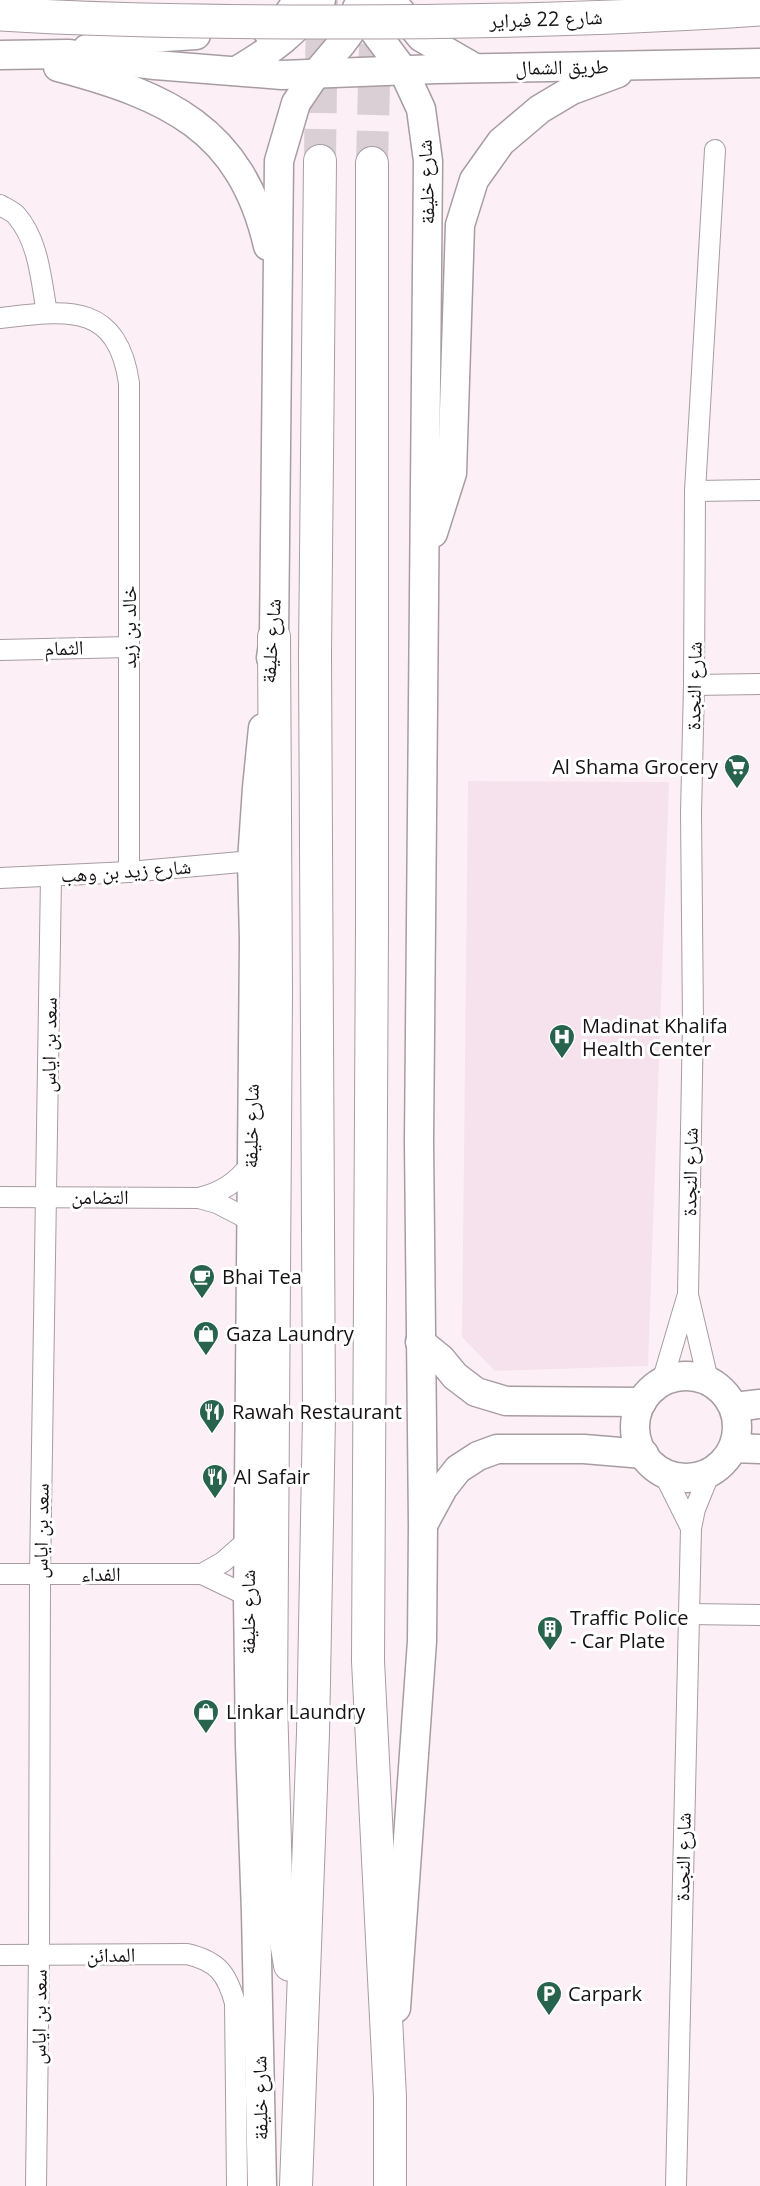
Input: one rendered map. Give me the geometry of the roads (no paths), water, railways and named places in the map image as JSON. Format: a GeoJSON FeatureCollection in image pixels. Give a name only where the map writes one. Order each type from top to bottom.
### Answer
{"type":"FeatureCollection","features":[{"type":"Feature","properties":{"kind":"highway","name":"شارع 22 فبراير"},"geometry":{"type":"LineString","coordinates":[[0,14],[62,18],[241,21],[448,21],[673,15],[760,9]]}},
{"type":"Feature","properties":{"kind":"main road","name":"شارع خليفة"},"geometry":{"type":"LineString","coordinates":[[296,2186],[313,1733],[319,1415],[315,656],[320,161]]}},
{"type":"Feature","properties":{"kind":"main road","name":"شارع خليفة"},"geometry":{"type":"LineString","coordinates":[[372,163],[372,925],[368,1660],[390,2097],[390,2186]]}},
{"type":"Feature","properties":{"kind":"main road"},"geometry":{"type":"LineString","coordinates":[[274,637],[276,991],[271,1701],[276,1881],[301,2028]]}},
{"type":"Feature","properties":{"kind":"street"},"geometry":{"type":"LineString","coordinates":[[68,54],[134,39],[265,31],[277,25],[296,0]]}},
{"type":"Feature","properties":{"kind":"street"},"geometry":{"type":"LineString","coordinates":[[6,55],[68,54],[155,64],[238,70],[274,49],[321,0]]}},
{"type":"Feature","properties":{"kind":"street"},"geometry":{"type":"LineString","coordinates":[[391,0],[421,37],[475,68]]}},
{"type":"Feature","properties":{"kind":"street"},"geometry":{"type":"LineString","coordinates":[[447,0],[453,25],[475,68]]}},
{"type":"Feature","properties":{"kind":"street"},"geometry":{"type":"LineString","coordinates":[[315,75],[362,5],[403,70]]}},
{"type":"Feature","properties":{"kind":"street"},"geometry":{"type":"LineString","coordinates":[[6,55],[83,74],[153,98],[182,114],[208,133],[226,152],[245,179],[254,198],[266,235],[279,290]]}},
{"type":"Feature","properties":{"kind":"street","name":"طريق الشمال"},"geometry":{"type":"LineString","coordinates":[[238,70],[282,75],[315,75],[475,68],[760,63]]}},
{"type":"Feature","properties":{"kind":"street"},"geometry":{"type":"LineString","coordinates":[[425,558],[452,473],[460,225],[474,180],[501,142],[540,109],[572,90],[636,66]]}},
{"type":"Feature","properties":{"kind":"street","name":"شارع خليفة"},"geometry":{"type":"LineString","coordinates":[[390,2097],[422,1641],[423,1525],[419,1142],[428,161],[421,109],[403,70]]}},
{"type":"Feature","properties":{"kind":"street","name":"شارع خليفة"},"geometry":{"type":"LineString","coordinates":[[262,2186],[248,1596],[250,1164],[254,940],[252,861],[256,788],[274,637],[279,161],[296,104],[315,75]]}},
{"type":"Feature","properties":{"kind":"street","name":"شارع النجدة"},"geometry":{"type":"LineString","coordinates":[[708,1380],[688,1294],[693,1021],[691,813],[695,491],[715,150]]}},
{"type":"Feature","properties":{"kind":"street"},"geometry":{"type":"LineString","coordinates":[[0,205],[15,215],[30,238],[38,258],[46,313]]}},
{"type":"Feature","properties":{"kind":"street","name":"خالد بن زيد"},"geometry":{"type":"LineString","coordinates":[[0,318],[46,313],[78,313],[100,325],[118,344],[124,356],[129,383],[129,872]]}},
{"type":"Feature","properties":{"kind":"street"},"geometry":{"type":"LineString","coordinates":[[695,491],[760,489]]}},
{"type":"Feature","properties":{"kind":"street","name":"الثمام"},"geometry":{"type":"LineString","coordinates":[[0,650],[129,647]]}},
{"type":"Feature","properties":{"kind":"street"},"geometry":{"type":"LineString","coordinates":[[694,685],[760,684]]}},
{"type":"Feature","properties":{"kind":"street","name":"شارع زيد بن وهب"},"geometry":{"type":"LineString","coordinates":[[0,878],[129,872],[252,861]]}},
{"type":"Feature","properties":{"kind":"street","name":"سعد بن اياس"},"geometry":{"type":"LineString","coordinates":[[36,2186],[40,1575],[51,876]]}},
{"type":"Feature","properties":{"kind":"street","name":"التضامن"},"geometry":{"type":"LineString","coordinates":[[200,1198],[229,1187],[241,1177],[250,1164]]}},
{"type":"Feature","properties":{"kind":"street","name":"التضامن"},"geometry":{"type":"LineString","coordinates":[[0,1197],[200,1198],[217,1203],[250,1220]]}},
{"type":"Feature","properties":{"kind":"street","name":"شارع النجدة"},"geometry":{"type":"LineString","coordinates":[[662,1382],[688,1294]]}},
{"type":"Feature","properties":{"kind":"street"},"geometry":{"type":"LineString","coordinates":[[420,1342],[441,1359],[455,1376],[476,1392],[506,1401],[642,1402]]}},
{"type":"Feature","properties":{"kind":"street"},"geometry":{"type":"LineString","coordinates":[[423,1525],[443,1488],[458,1469],[478,1456],[498,1449],[584,1449],[653,1463],[678,1477],[694,1477],[710,1472],[746,1448],[737,1435],[737,1421],[747,1406],[708,1380],[685,1376],[662,1382],[654,1387],[642,1402],[636,1423],[639,1445],[653,1463]]}},
{"type":"Feature","properties":{"kind":"street","name":"شارع النجدة"},"geometry":{"type":"LineString","coordinates":[[653,1463],[691,1528]]}},
{"type":"Feature","properties":{"kind":"street","name":"شارع النجدة"},"geometry":{"type":"LineString","coordinates":[[676,2186],[691,1528],[695,1509],[710,1472]]}},
{"type":"Feature","properties":{"kind":"street"},"geometry":{"type":"LineString","coordinates":[[202,1574],[223,1562],[248,1540]]}},
{"type":"Feature","properties":{"kind":"street","name":"الفداء"},"geometry":{"type":"LineString","coordinates":[[0,1574],[202,1574],[248,1596]]}},
{"type":"Feature","properties":{"kind":"street"},"geometry":{"type":"LineString","coordinates":[[689,1614],[760,1615]]}},
{"type":"Feature","properties":{"kind":"street","name":"المدائن"},"geometry":{"type":"LineString","coordinates":[[0,1955],[187,1954],[204,1958],[219,1968],[230,1983],[235,2003],[237,2186]]}},
{"type":"Feature","properties":{"kind":"tunnel"},"geometry":{"type":"LineString","coordinates":[[320,161],[322,0]]}},
{"type":"Feature","properties":{"kind":"tunnel"},"geometry":{"type":"LineString","coordinates":[[372,163],[375,44]]}},
{"type":"Feature","properties":{"kind":"place","name":"Al Shama Grocery"},"geometry":{"type":"Point","coordinates":[737,790]}},
{"type":"Feature","properties":{"kind":"place","name":"Madinat Khalifa Health Center"},"geometry":{"type":"Point","coordinates":[562,1060]}},
{"type":"Feature","properties":{"kind":"place","name":"Bhai Tea"},"geometry":{"type":"Point","coordinates":[202,1300]}},
{"type":"Feature","properties":{"kind":"place","name":"Gaza Laundry"},"geometry":{"type":"Point","coordinates":[206,1357]}},
{"type":"Feature","properties":{"kind":"place","name":"Rawah Restaurant"},"geometry":{"type":"Point","coordinates":[212,1435]}},
{"type":"Feature","properties":{"kind":"place","name":"Al Safair"},"geometry":{"type":"Point","coordinates":[215,1500]}},
{"type":"Feature","properties":{"kind":"place","name":"Traffic Police - Car Plate"},"geometry":{"type":"Point","coordinates":[550,1652]}},
{"type":"Feature","properties":{"kind":"place","name":"Linkar Laundry"},"geometry":{"type":"Point","coordinates":[206,1735]}},
{"type":"Feature","properties":{"kind":"place","name":"Carpark"},"geometry":{"type":"Point","coordinates":[549,2017]}}]}
